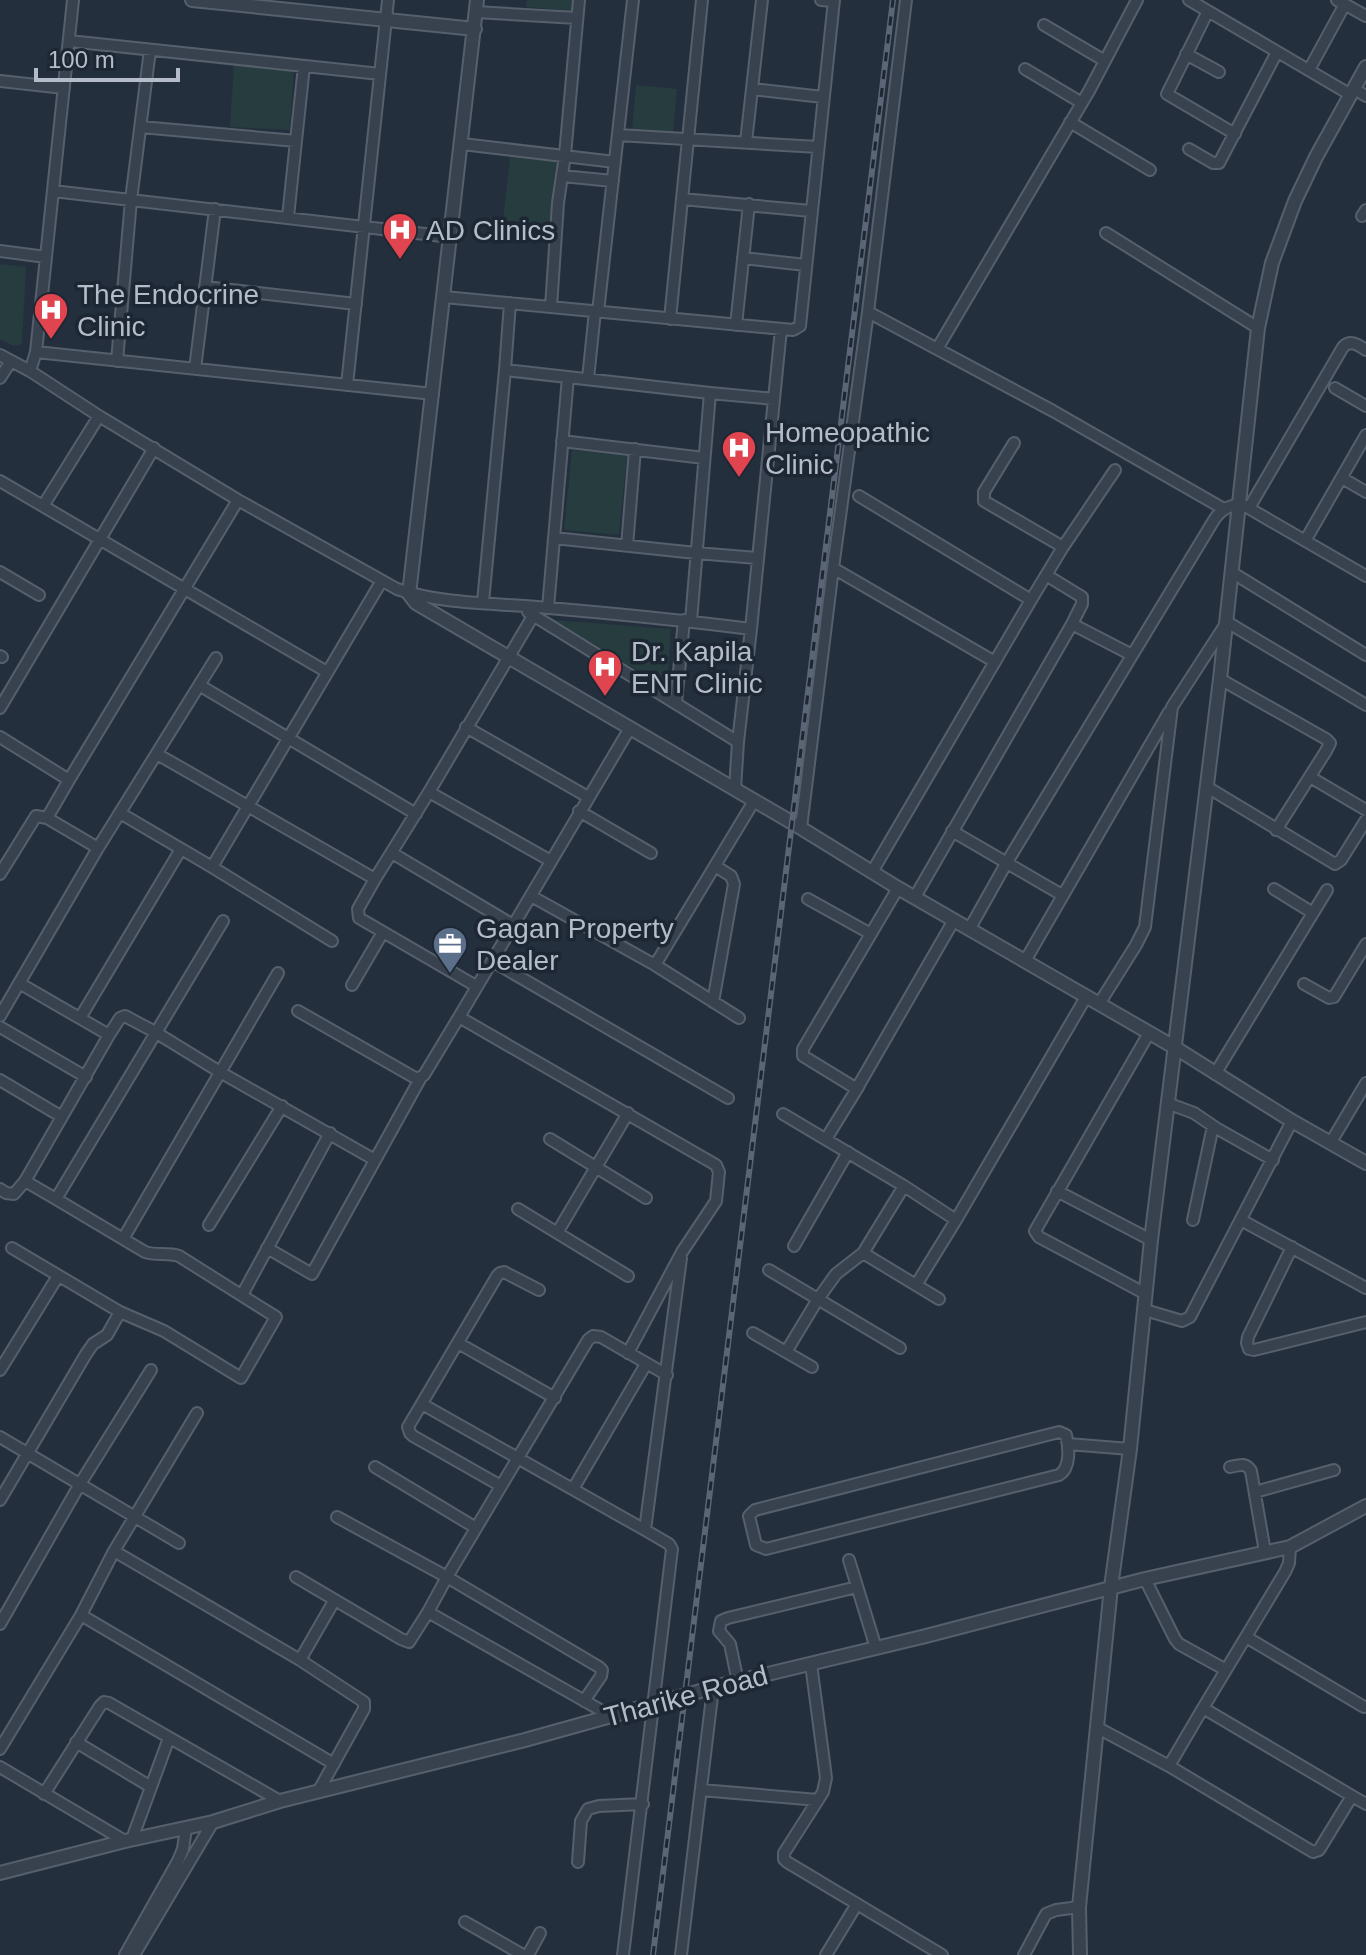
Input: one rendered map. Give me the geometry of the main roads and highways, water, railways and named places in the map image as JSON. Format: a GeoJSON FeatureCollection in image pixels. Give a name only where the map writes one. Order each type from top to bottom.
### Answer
{"type":"FeatureCollection","features":[{"type":"Feature","properties":{"kind":"railway"},"geometry":{"type":"LineString","coordinates":[[653,1955],[893,0]]}},
{"type":"Feature","properties":{"kind":"place","name":"AD Clinics"},"geometry":{"type":"Point","coordinates":[400,261]}},
{"type":"Feature","properties":{"kind":"place","name":"The Endocrine Clinic"},"geometry":{"type":"Point","coordinates":[51,341]}},
{"type":"Feature","properties":{"kind":"place","name":"Homeopathic Clinic"},"geometry":{"type":"Point","coordinates":[739,479]}},
{"type":"Feature","properties":{"kind":"place","name":"Dr. Kapila ENT Clinic"},"geometry":{"type":"Point","coordinates":[605,698]}},
{"type":"Feature","properties":{"kind":"place","name":"Gagan Property Dealer"},"geometry":{"type":"Point","coordinates":[450,975]}}]}
